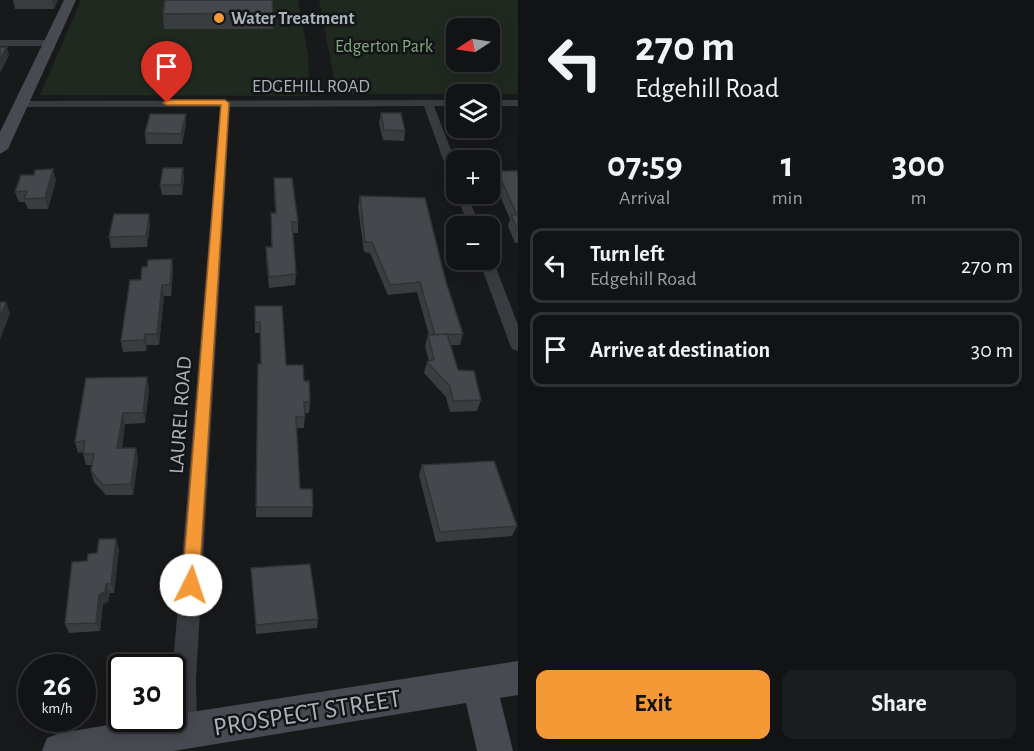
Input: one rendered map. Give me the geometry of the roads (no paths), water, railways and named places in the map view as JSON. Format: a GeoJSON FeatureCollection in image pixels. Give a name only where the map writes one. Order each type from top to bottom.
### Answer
{"type":"FeatureCollection","features":[{"type":"Feature","properties":{"kind":"main road"},"geometry":{"type":"LineString","coordinates":[[0,148],[69,0]]}},
{"type":"Feature","properties":{"kind":"main road","name":"PROSPECT STREET"},"geometry":{"type":"LineString","coordinates":[[186,731],[518,678]]}},
{"type":"Feature","properties":{"kind":"main road"},"geometry":{"type":"LineString","coordinates":[[479,685],[495,751]]}},
{"type":"Feature","properties":{"kind":"main road","name":"PROSPECT STREET"},"geometry":{"type":"LineString","coordinates":[[60,751],[178,732]]}},
{"type":"Feature","properties":{"kind":"street"},"geometry":{"type":"LineString","coordinates":[[0,43],[50,43]]}},
{"type":"Feature","properties":{"kind":"street","name":"LAUREL ROAD"},"geometry":{"type":"LineString","coordinates":[[186,654],[225,103]]}},
{"type":"Feature","properties":{"kind":"street"},"geometry":{"type":"LineString","coordinates":[[428,103],[446,152]]}},
{"type":"Feature","properties":{"kind":"street","name":"EDGEHILL ROAD"},"geometry":{"type":"LineString","coordinates":[[21,104],[446,103]]}},
{"type":"Feature","properties":{"kind":"street"},"geometry":{"type":"LineString","coordinates":[[500,103],[518,103]]}},
{"type":"Feature","properties":{"kind":"street"},"geometry":{"type":"LineString","coordinates":[[490,270],[518,345]]}},
{"type":"Feature","properties":{"kind":"place","name":"Water Treatment"},"geometry":{"type":"Point","coordinates":[219,18]}},
{"type":"Feature","properties":{"kind":"park label","name":"Edgerton Park"},"geometry":{"type":"Point","coordinates":[384,46]}}]}
